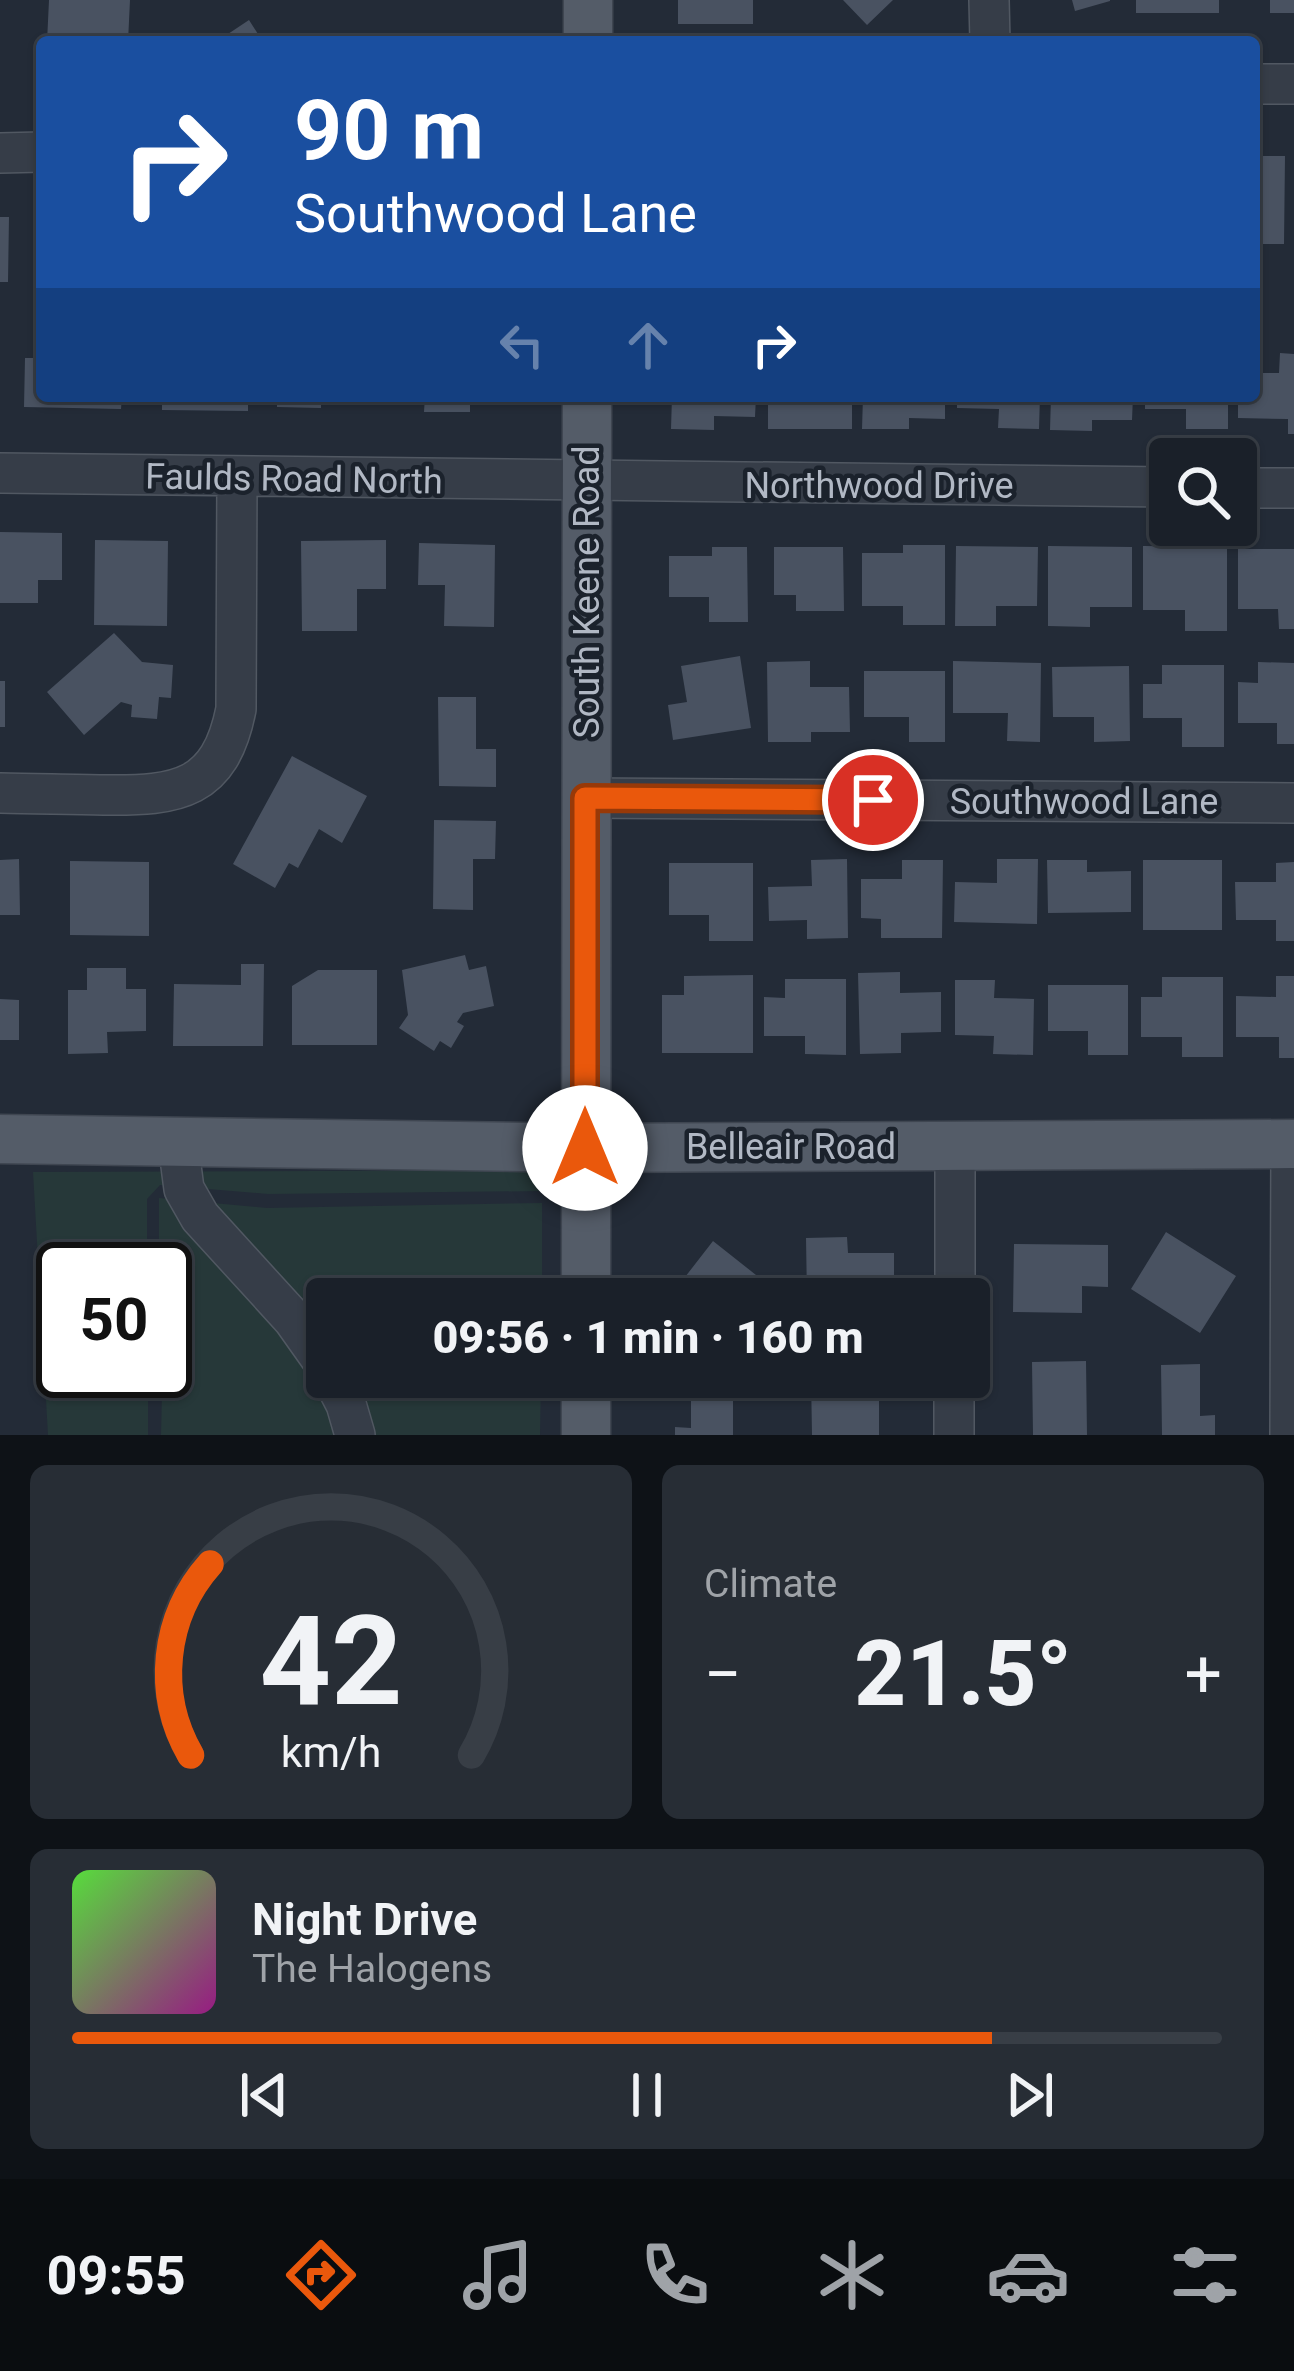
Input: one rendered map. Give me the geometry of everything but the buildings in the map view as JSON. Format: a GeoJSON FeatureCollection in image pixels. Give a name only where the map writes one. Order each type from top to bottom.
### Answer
{"type":"FeatureCollection","features":[{"type":"Feature","properties":{"kind":"main road"},"geometry":{"type":"LineString","coordinates":[[588,0],[588,36]]}},
{"type":"Feature","properties":{"kind":"main road","name":"South Keene Road"},"geometry":{"type":"LineString","coordinates":[[586,1278],[587,402]]}},
{"type":"Feature","properties":{"kind":"main road","name":"Belleair Road"},"geometry":{"type":"LineString","coordinates":[[0,1139],[585,1148],[1293,1144]]}},
{"type":"Feature","properties":{"kind":"main road"},"geometry":{"type":"LineString","coordinates":[[586,1398],[586,1435]]}},
{"type":"Feature","properties":{"kind":"street"},"geometry":{"type":"LineString","coordinates":[[989,0],[990,36]]}},
{"type":"Feature","properties":{"kind":"street"},"geometry":{"type":"LineString","coordinates":[[1260,84],[1294,84]]}},
{"type":"Feature","properties":{"kind":"street"},"geometry":{"type":"LineString","coordinates":[[0,153],[36,152]]}},
{"type":"Feature","properties":{"kind":"street","name":"Faulds Road North"},"geometry":{"type":"LineString","coordinates":[[0,473],[587,483]]}},
{"type":"Feature","properties":{"kind":"street"},"geometry":{"type":"LineString","coordinates":[[0,794],[155,796],[186,788],[215,766],[230,739],[236,709],[237,477]]}},
{"type":"Feature","properties":{"kind":"street","name":"Northwood Drive"},"geometry":{"type":"LineString","coordinates":[[587,483],[1149,487]]}},
{"type":"Feature","properties":{"kind":"street"},"geometry":{"type":"LineString","coordinates":[[1257,488],[1294,488]]}},
{"type":"Feature","properties":{"kind":"street","name":"Southwood Lane"},"geometry":{"type":"LineString","coordinates":[[585,798],[1294,803]]}},
{"type":"Feature","properties":{"kind":"street"},"geometry":{"type":"LineString","coordinates":[[178,1143],[184,1189],[200,1217],[306,1337]]}},
{"type":"Feature","properties":{"kind":"street"},"geometry":{"type":"LineString","coordinates":[[1291,1435],[1293,1144]]}},
{"type":"Feature","properties":{"kind":"street"},"geometry":{"type":"LineString","coordinates":[[955,1278],[956,1145]]}},
{"type":"Feature","properties":{"kind":"street"},"geometry":{"type":"LineString","coordinates":[[343,1398],[355,1435]]}},
{"type":"Feature","properties":{"kind":"street"},"geometry":{"type":"LineString","coordinates":[[954,1398],[954,1435]]}},
{"type":"Feature","properties":{"kind":"shaded area"},"geometry":{"type":"Polygon","coordinates":[[[544,1170],[544,1191],[268,1194],[160,1185],[147,1199],[147,1242],[37,1242],[33,1172],[544,1170]]]}},
{"type":"Feature","properties":{"kind":"shaded area"},"geometry":{"type":"Polygon","coordinates":[[[159,1198],[267,1208],[542,1203],[542,1278],[306,1278],[306,1398],[541,1398],[540,1435],[161,1435],[162,1398],[192,1398],[192,1242],[159,1242],[159,1198]]]}},
{"type":"Feature","properties":{"kind":"shaded area"},"geometry":{"type":"Polygon","coordinates":[[[46,1398],[148,1398],[148,1435],[48,1435],[46,1398]]]}},
{"type":"Feature","properties":{"kind":"route"},"geometry":{"type":"LineString","coordinates":[[585,1148],[585,798],[873,800]]}}]}
